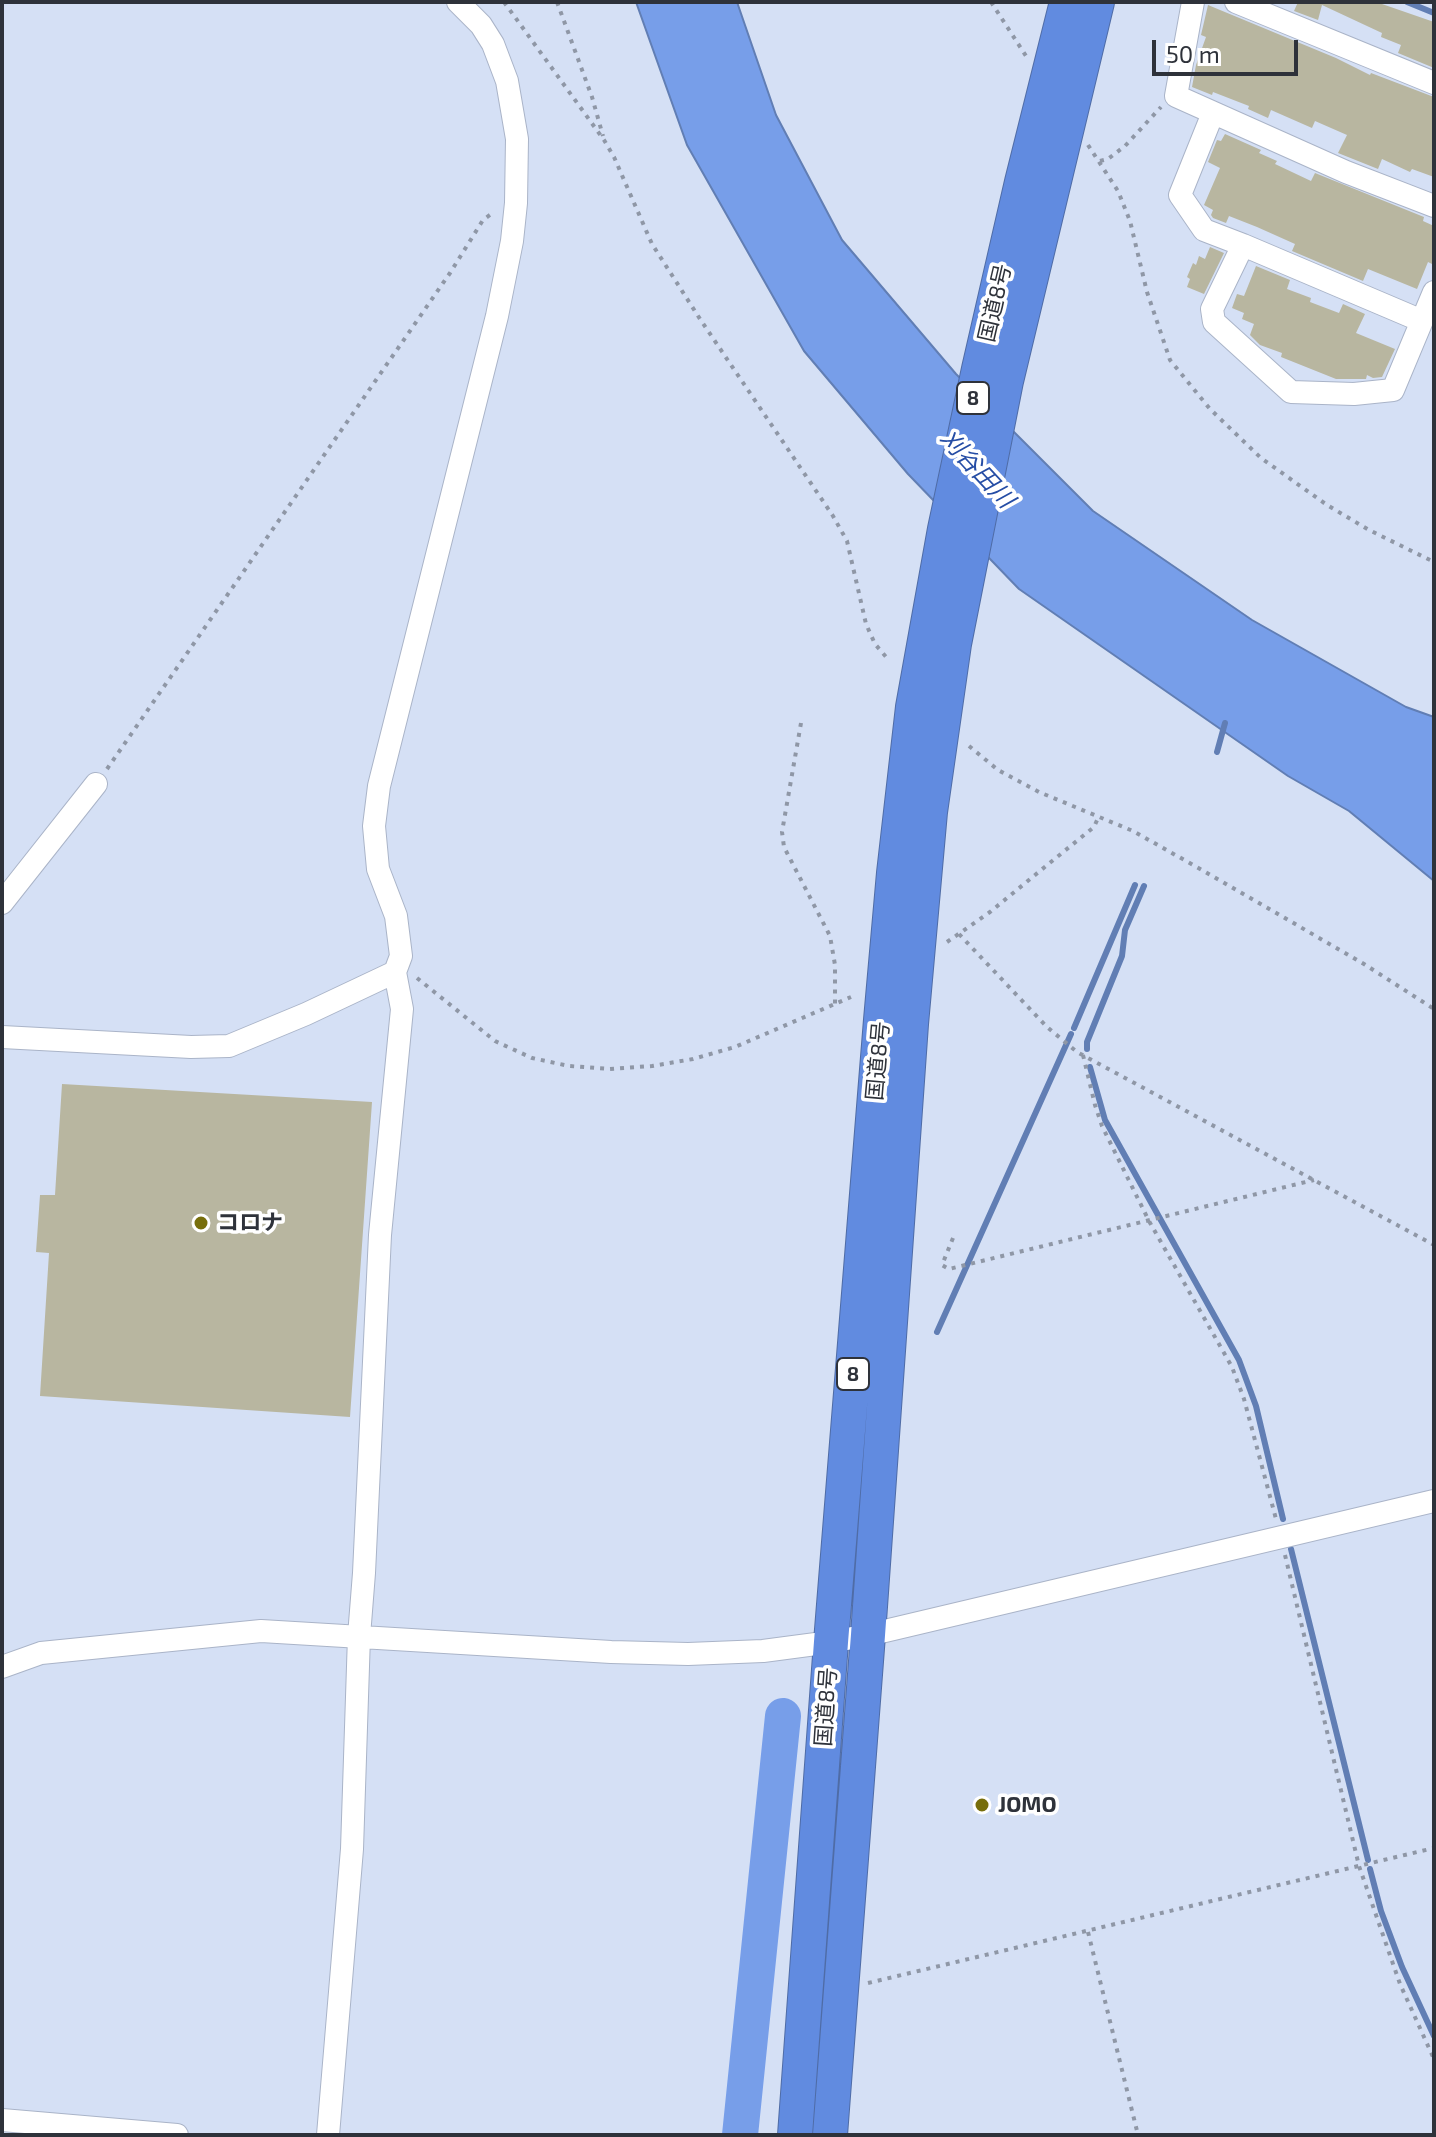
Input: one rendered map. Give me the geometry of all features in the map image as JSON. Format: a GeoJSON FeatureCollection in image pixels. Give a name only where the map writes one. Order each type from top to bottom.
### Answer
{"type":"FeatureCollection","features":[{"type":"Feature","properties":{"kind":"highway","name":"国道8号"},"geometry":{"type":"LineString","coordinates":[[795,2135],[831,1642],[894,873],[913,707],[976,384],[1067,2]]}},
{"type":"Feature","properties":{"kind":"highway","name":"国道8号"},"geometry":{"type":"LineString","coordinates":[[830,2135],[910,1040],[930,812],[954,644],[1006,381],[1097,2]]}},
{"type":"Feature","properties":{"kind":"street"},"geometry":{"type":"LineString","coordinates":[[328,2135],[352,1849],[359,1636],[380,1235],[402,1009],[395,972],[401,956],[396,916],[378,869],[374,826],[379,786],[497,316],[516,203],[517,139],[507,81],[493,44],[481,25],[458,2]]}},
{"type":"Feature","properties":{"kind":"street"},"geometry":{"type":"LineString","coordinates":[[476,2],[481,25]]}},
{"type":"Feature","properties":{"kind":"street"},"geometry":{"type":"LineString","coordinates":[[1193,2],[1176,96],[1346,172],[1434,206]]}},
{"type":"Feature","properties":{"kind":"street"},"geometry":{"type":"LineString","coordinates":[[1236,2],[1434,83]]}},
{"type":"Feature","properties":{"kind":"street"},"geometry":{"type":"LineString","coordinates":[[1213,113],[1180,195],[1204,230],[1422,321]]}},
{"type":"Feature","properties":{"kind":"street"},"geometry":{"type":"LineString","coordinates":[[1243,245],[1212,309],[1214,322],[1291,392],[1354,394],[1393,390],[1434,292]]}},
{"type":"Feature","properties":{"kind":"street"},"geometry":{"type":"LineString","coordinates":[[2,903],[96,784]]}},
{"type":"Feature","properties":{"kind":"street"},"geometry":{"type":"LineString","coordinates":[[2,1037],[191,1047],[229,1046],[395,972]]}},
{"type":"Feature","properties":{"kind":"street"},"geometry":{"type":"LineString","coordinates":[[2,1667],[41,1653],[261,1631],[611,1652],[688,1654],[763,1651],[868,1635],[1434,1501]]}},
{"type":"Feature","properties":{"kind":"street"},"geometry":{"type":"LineString","coordinates":[[2,2120],[177,2135]]}},
{"type":"Feature","properties":{"kind":"path"},"geometry":{"type":"LineString","coordinates":[[504,2],[604,140],[652,244],[840,529],[854,566],[866,624],[875,644],[887,658]]}},
{"type":"Feature","properties":{"kind":"path"},"geometry":{"type":"LineString","coordinates":[[557,2],[592,97],[604,140]]}},
{"type":"Feature","properties":{"kind":"path"},"geometry":{"type":"LineString","coordinates":[[991,2],[1026,56]]}},
{"type":"Feature","properties":{"kind":"path"},"geometry":{"type":"LineString","coordinates":[[1099,161],[1108,159],[1125,146],[1163,105],[1176,96]]}},
{"type":"Feature","properties":{"kind":"path"},"geometry":{"type":"LineString","coordinates":[[1084,140],[1118,191],[1130,221],[1147,292],[1170,360],[1210,409],[1261,458],[1314,496],[1369,530],[1434,562]]}},
{"type":"Feature","properties":{"kind":"path"},"geometry":{"type":"LineString","coordinates":[[96,784],[432,299],[483,220],[516,203]]}},
{"type":"Feature","properties":{"kind":"path"},"geometry":{"type":"LineString","coordinates":[[801,723],[782,832],[784,847],[830,936],[835,965],[835,1004]]}},
{"type":"Feature","properties":{"kind":"path"},"geometry":{"type":"LineString","coordinates":[[969,746],[998,770],[1039,792],[1133,831],[1202,870],[1364,964],[1434,1009]]}},
{"type":"Feature","properties":{"kind":"path"},"geometry":{"type":"LineString","coordinates":[[947,942],[990,912],[1094,827],[1098,818]]}},
{"type":"Feature","properties":{"kind":"path"},"geometry":{"type":"LineString","coordinates":[[959,934],[1054,1034],[1077,1052],[1434,1245]]}},
{"type":"Feature","properties":{"kind":"path"},"geometry":{"type":"LineString","coordinates":[[395,972],[415,976],[495,1041],[532,1058],[569,1066],[610,1069],[693,1059],[735,1047],[851,997]]}},
{"type":"Feature","properties":{"kind":"path"},"geometry":{"type":"LineString","coordinates":[[953,1238],[942,1265],[949,1269],[1317,1180]]}},
{"type":"Feature","properties":{"kind":"path"},"geometry":{"type":"LineString","coordinates":[[840,1987],[1434,1848]]}},
{"type":"Feature","properties":{"kind":"path"},"geometry":{"type":"LineString","coordinates":[[1087,1931],[1138,2135]]}},
{"type":"Feature","properties":{"kind":"water","name":"刈谷田川"},"geometry":{"type":"Polygon","coordinates":[[[636,2],[737,2],[776,115],[842,240],[956,374],[1093,511],[1252,620],[1406,707],[1434,717],[1434,881],[1349,811],[1288,776],[1019,589],[908,474],[804,351],[687,145],[636,2]]]}},
{"type":"Feature","properties":{"kind":"building"},"geometry":{"type":"Polygon","coordinates":[[[1298,2],[1382,2],[1434,22],[1434,68],[1398,53],[1401,45],[1381,37],[1382,33],[1322,5],[1318,20],[1294,11],[1298,2]]]}},
{"type":"Feature","properties":{"kind":"building"},"geometry":{"type":"Polygon","coordinates":[[[1208,5],[1370,75],[1434,97],[1434,177],[1412,169],[1410,172],[1382,159],[1378,169],[1338,153],[1347,135],[1315,121],[1312,128],[1271,110],[1268,118],[1248,109],[1249,106],[1192,87],[1206,37],[1201,35],[1208,5]]]}},
{"type":"Feature","properties":{"kind":"building"},"geometry":{"type":"Polygon","coordinates":[[[1225,134],[1261,150],[1259,153],[1277,161],[1275,164],[1311,181],[1315,173],[1424,217],[1423,221],[1434,226],[1434,265],[1428,262],[1417,289],[1368,269],[1363,281],[1292,251],[1295,244],[1257,227],[1229,216],[1226,223],[1213,218],[1213,210],[1204,205],[1220,168],[1208,162],[1217,140],[1221,141],[1225,134]]]}},
{"type":"Feature","properties":{"kind":"building"},"geometry":{"type":"Polygon","coordinates":[[[1210,247],[1224,253],[1204,294],[1187,287],[1190,279],[1187,277],[1193,263],[1196,265],[1199,256],[1205,259],[1210,247]]]}},
{"type":"Feature","properties":{"kind":"building"},"geometry":{"type":"Polygon","coordinates":[[[1256,266],[1290,280],[1287,289],[1311,298],[1310,302],[1339,313],[1343,304],[1365,314],[1356,333],[1395,349],[1382,377],[1367,375],[1366,379],[1336,379],[1260,345],[1250,335],[1254,324],[1242,319],[1244,313],[1232,308],[1237,294],[1244,296],[1256,266]]]}},
{"type":"Feature","properties":{"kind":"building","name":"コロナ"},"geometry":{"type":"Polygon","coordinates":[[[62,1084],[372,1102],[350,1417],[40,1396],[49,1253],[36,1252],[40,1195],[55,1195],[62,1084]]]}},
{"type":"Feature","properties":{"kind":"waterway"},"geometry":{"type":"LineString","coordinates":[[1407,2],[1434,13]]}},
{"type":"Feature","properties":{"kind":"waterway"},"geometry":{"type":"LineString","coordinates":[[1217,752],[1225,723]]}},
{"type":"Feature","properties":{"kind":"waterway"},"geometry":{"type":"LineString","coordinates":[[1074,1028],[1135,885]]}},
{"type":"Feature","properties":{"kind":"waterway"},"geometry":{"type":"LineString","coordinates":[[1087,1049],[1087,1042],[1122,956],[1125,930],[1144,886]]}},
{"type":"Feature","properties":{"kind":"waterway"},"geometry":{"type":"LineString","coordinates":[[937,1332],[1071,1034]]}},
{"type":"Feature","properties":{"kind":"waterway"},"geometry":{"type":"LineString","coordinates":[[1090,1067],[1105,1120],[1239,1360],[1256,1406],[1283,1519]]}},
{"type":"Feature","properties":{"kind":"waterway"},"geometry":{"type":"LineString","coordinates":[[1291,1549],[1368,1860]]}},
{"type":"Feature","properties":{"kind":"waterway"},"geometry":{"type":"LineString","coordinates":[[740,2135],[783,1716]]}},
{"type":"Feature","properties":{"kind":"waterway"},"geometry":{"type":"LineString","coordinates":[[1370,1869],[1381,1911],[1402,1967],[1434,2036]]}},
{"type":"Feature","properties":{"kind":"place","name":"コロナ"},"geometry":{"type":"Point","coordinates":[201,1223]}},
{"type":"Feature","properties":{"kind":"place","name":"JOMO"},"geometry":{"type":"Point","coordinates":[982,1805]}}]}
